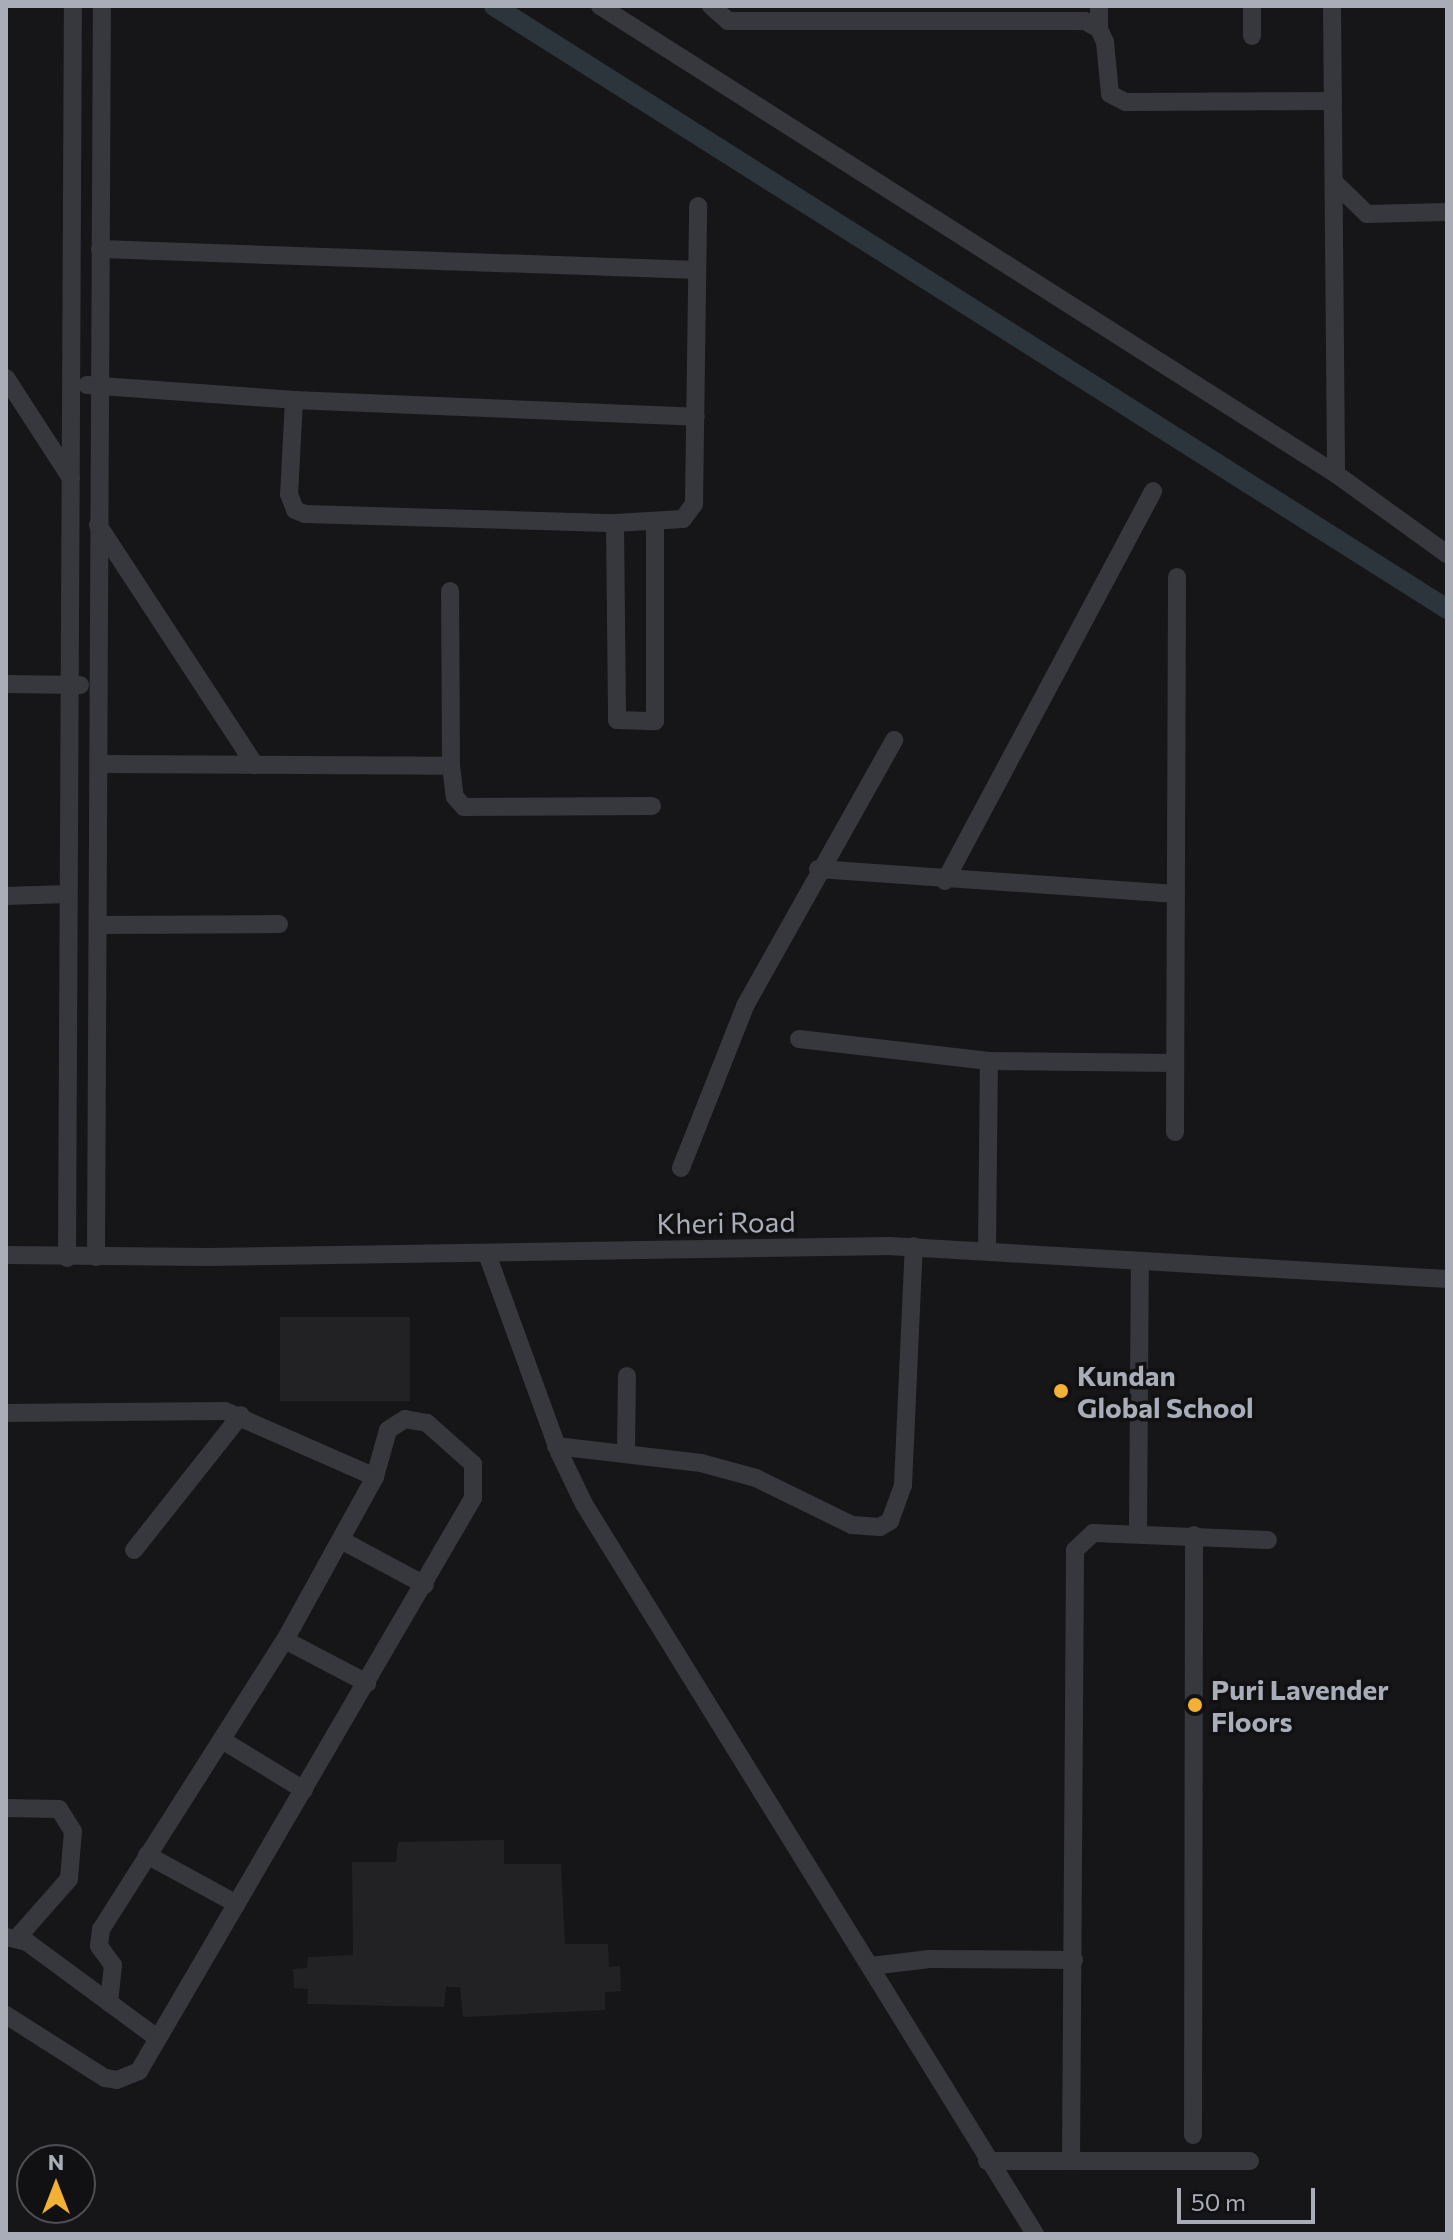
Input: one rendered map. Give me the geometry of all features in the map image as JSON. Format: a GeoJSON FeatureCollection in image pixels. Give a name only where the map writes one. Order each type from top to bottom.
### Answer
{"type":"FeatureCollection","features":[{"type":"Feature","properties":{"kind":"street"},"geometry":{"type":"LineString","coordinates":[[67,1258],[73,6]]}},
{"type":"Feature","properties":{"kind":"street"},"geometry":{"type":"LineString","coordinates":[[96,1257],[102,6]]}},
{"type":"Feature","properties":{"kind":"street"},"geometry":{"type":"LineString","coordinates":[[600,6],[1336,474],[1447,554]]}},
{"type":"Feature","properties":{"kind":"street"},"geometry":{"type":"LineString","coordinates":[[711,6],[728,21],[853,14],[989,14],[1085,21],[1099,29]]}},
{"type":"Feature","properties":{"kind":"street"},"geometry":{"type":"LineString","coordinates":[[1099,6],[1099,29],[1110,94],[1126,102],[1333,101]]}},
{"type":"Feature","properties":{"kind":"street"},"geometry":{"type":"LineString","coordinates":[[1252,6],[1252,36]]}},
{"type":"Feature","properties":{"kind":"street"},"geometry":{"type":"LineString","coordinates":[[1332,6],[1336,474]]}},
{"type":"Feature","properties":{"kind":"street"},"geometry":{"type":"LineString","coordinates":[[1334,182],[1367,214],[1447,212]]}},
{"type":"Feature","properties":{"kind":"street"},"geometry":{"type":"LineString","coordinates":[[294,400],[289,494],[295,510],[305,514],[655,523],[691,514],[696,417],[698,206]]}},
{"type":"Feature","properties":{"kind":"street"},"geometry":{"type":"LineString","coordinates":[[100,249],[697,270]]}},
{"type":"Feature","properties":{"kind":"street"},"geometry":{"type":"LineString","coordinates":[[6,378],[71,478]]}},
{"type":"Feature","properties":{"kind":"street"},"geometry":{"type":"LineString","coordinates":[[73,384],[294,400],[696,417]]}},
{"type":"Feature","properties":{"kind":"street"},"geometry":{"type":"LineString","coordinates":[[945,881],[1153,491]]}},
{"type":"Feature","properties":{"kind":"street"},"geometry":{"type":"LineString","coordinates":[[615,523],[617,720],[655,721],[655,523]]}},
{"type":"Feature","properties":{"kind":"street"},"geometry":{"type":"LineString","coordinates":[[98,525],[255,765]]}},
{"type":"Feature","properties":{"kind":"street"},"geometry":{"type":"LineString","coordinates":[[1175,1132],[1177,577]]}},
{"type":"Feature","properties":{"kind":"street"},"geometry":{"type":"LineString","coordinates":[[450,591],[451,766],[455,797],[464,807],[652,806]]}},
{"type":"Feature","properties":{"kind":"street"},"geometry":{"type":"LineString","coordinates":[[6,684],[99,685]]}},
{"type":"Feature","properties":{"kind":"street"},"geometry":{"type":"LineString","coordinates":[[681,1168],[745,1006],[818,869],[894,740]]}},
{"type":"Feature","properties":{"kind":"street"},"geometry":{"type":"LineString","coordinates":[[99,764],[451,766]]}},
{"type":"Feature","properties":{"kind":"street"},"geometry":{"type":"LineString","coordinates":[[818,869],[945,881],[1176,894]]}},
{"type":"Feature","properties":{"kind":"street"},"geometry":{"type":"LineString","coordinates":[[6,896],[68,894]]}},
{"type":"Feature","properties":{"kind":"street"},"geometry":{"type":"LineString","coordinates":[[98,925],[279,924]]}},
{"type":"Feature","properties":{"kind":"street"},"geometry":{"type":"LineString","coordinates":[[799,1039],[989,1061],[1175,1063]]}},
{"type":"Feature","properties":{"kind":"street"},"geometry":{"type":"LineString","coordinates":[[987,1248],[989,1061]]}},
{"type":"Feature","properties":{"kind":"street"},"geometry":{"type":"LineString","coordinates":[[556,1446],[701,1463],[756,1478],[852,1525],[880,1527],[890,1521],[903,1485],[914,1246]]}},
{"type":"Feature","properties":{"kind":"street","name":"Kheri Road"},"geometry":{"type":"LineString","coordinates":[[6,1255],[67,1258],[487,1254],[914,1246],[987,1248],[1140,1264],[1447,1279]]}},
{"type":"Feature","properties":{"kind":"street"},"geometry":{"type":"LineString","coordinates":[[487,1254],[556,1446],[647,1608],[1035,2234]]}},
{"type":"Feature","properties":{"kind":"street"},"geometry":{"type":"LineString","coordinates":[[1138,1532],[1140,1264]]}},
{"type":"Feature","properties":{"kind":"street"},"geometry":{"type":"LineString","coordinates":[[626,1453],[627,1376]]}},
{"type":"Feature","properties":{"kind":"street"},"geometry":{"type":"LineString","coordinates":[[6,1413],[189,1408],[241,1415],[375,1477]]}},
{"type":"Feature","properties":{"kind":"street"},"geometry":{"type":"LineString","coordinates":[[134,1550],[241,1415]]}},
{"type":"Feature","properties":{"kind":"street"},"geometry":{"type":"LineString","coordinates":[[6,2015],[105,2078],[117,2080],[139,2071],[156,2037],[425,1585],[473,1498],[473,1464],[427,1423],[405,1419],[388,1430],[375,1477],[285,1640],[101,1929],[99,1946],[113,1965],[109,2003]]}},
{"type":"Feature","properties":{"kind":"street"},"geometry":{"type":"LineString","coordinates":[[1071,2161],[1075,1550],[1093,1533],[1138,1532],[1268,1540]]}},
{"type":"Feature","properties":{"kind":"street"},"geometry":{"type":"LineString","coordinates":[[1193,2135],[1194,1535]]}},
{"type":"Feature","properties":{"kind":"street"},"geometry":{"type":"LineString","coordinates":[[341,1540],[425,1585]]}},
{"type":"Feature","properties":{"kind":"street"},"geometry":{"type":"LineString","coordinates":[[285,1640],[367,1683]]}},
{"type":"Feature","properties":{"kind":"street"},"geometry":{"type":"LineString","coordinates":[[222,1740],[304,1790]]}},
{"type":"Feature","properties":{"kind":"street"},"geometry":{"type":"LineString","coordinates":[[6,1808],[59,1809],[73,1831],[69,1879],[12,1938],[156,2037]]}},
{"type":"Feature","properties":{"kind":"street"},"geometry":{"type":"LineString","coordinates":[[147,1855],[237,1904]]}},
{"type":"Feature","properties":{"kind":"street"},"geometry":{"type":"LineString","coordinates":[[871,1966],[930,1959],[1074,1960]]}},
{"type":"Feature","properties":{"kind":"street"},"geometry":{"type":"LineString","coordinates":[[987,2161],[1250,2161]]}},
{"type":"Feature","properties":{"kind":"shaded area"},"geometry":{"type":"Polygon","coordinates":[[[280,1317],[410,1317],[410,1401],[280,1401],[280,1317]]]}},
{"type":"Feature","properties":{"kind":"shaded area"},"geometry":{"type":"Polygon","coordinates":[[[504,1840],[504,1864],[561,1864],[565,1944],[608,1944],[609,1967],[620,1966],[621,1991],[605,1992],[605,2010],[463,2017],[460,1987],[446,1987],[444,2007],[307,2004],[308,1989],[294,1988],[293,1969],[307,1968],[308,1957],[353,1955],[352,1862],[396,1862],[398,1842],[504,1840]]]}},
{"type":"Feature","properties":{"kind":"waterway"},"geometry":{"type":"LineString","coordinates":[[494,6],[1447,609]]}},
{"type":"Feature","properties":{"kind":"place","name":"Kundan Global School"},"geometry":{"type":"Point","coordinates":[1061,1391]}},
{"type":"Feature","properties":{"kind":"place","name":"Puri Lavender Floors"},"geometry":{"type":"Point","coordinates":[1195,1705]}}]}
